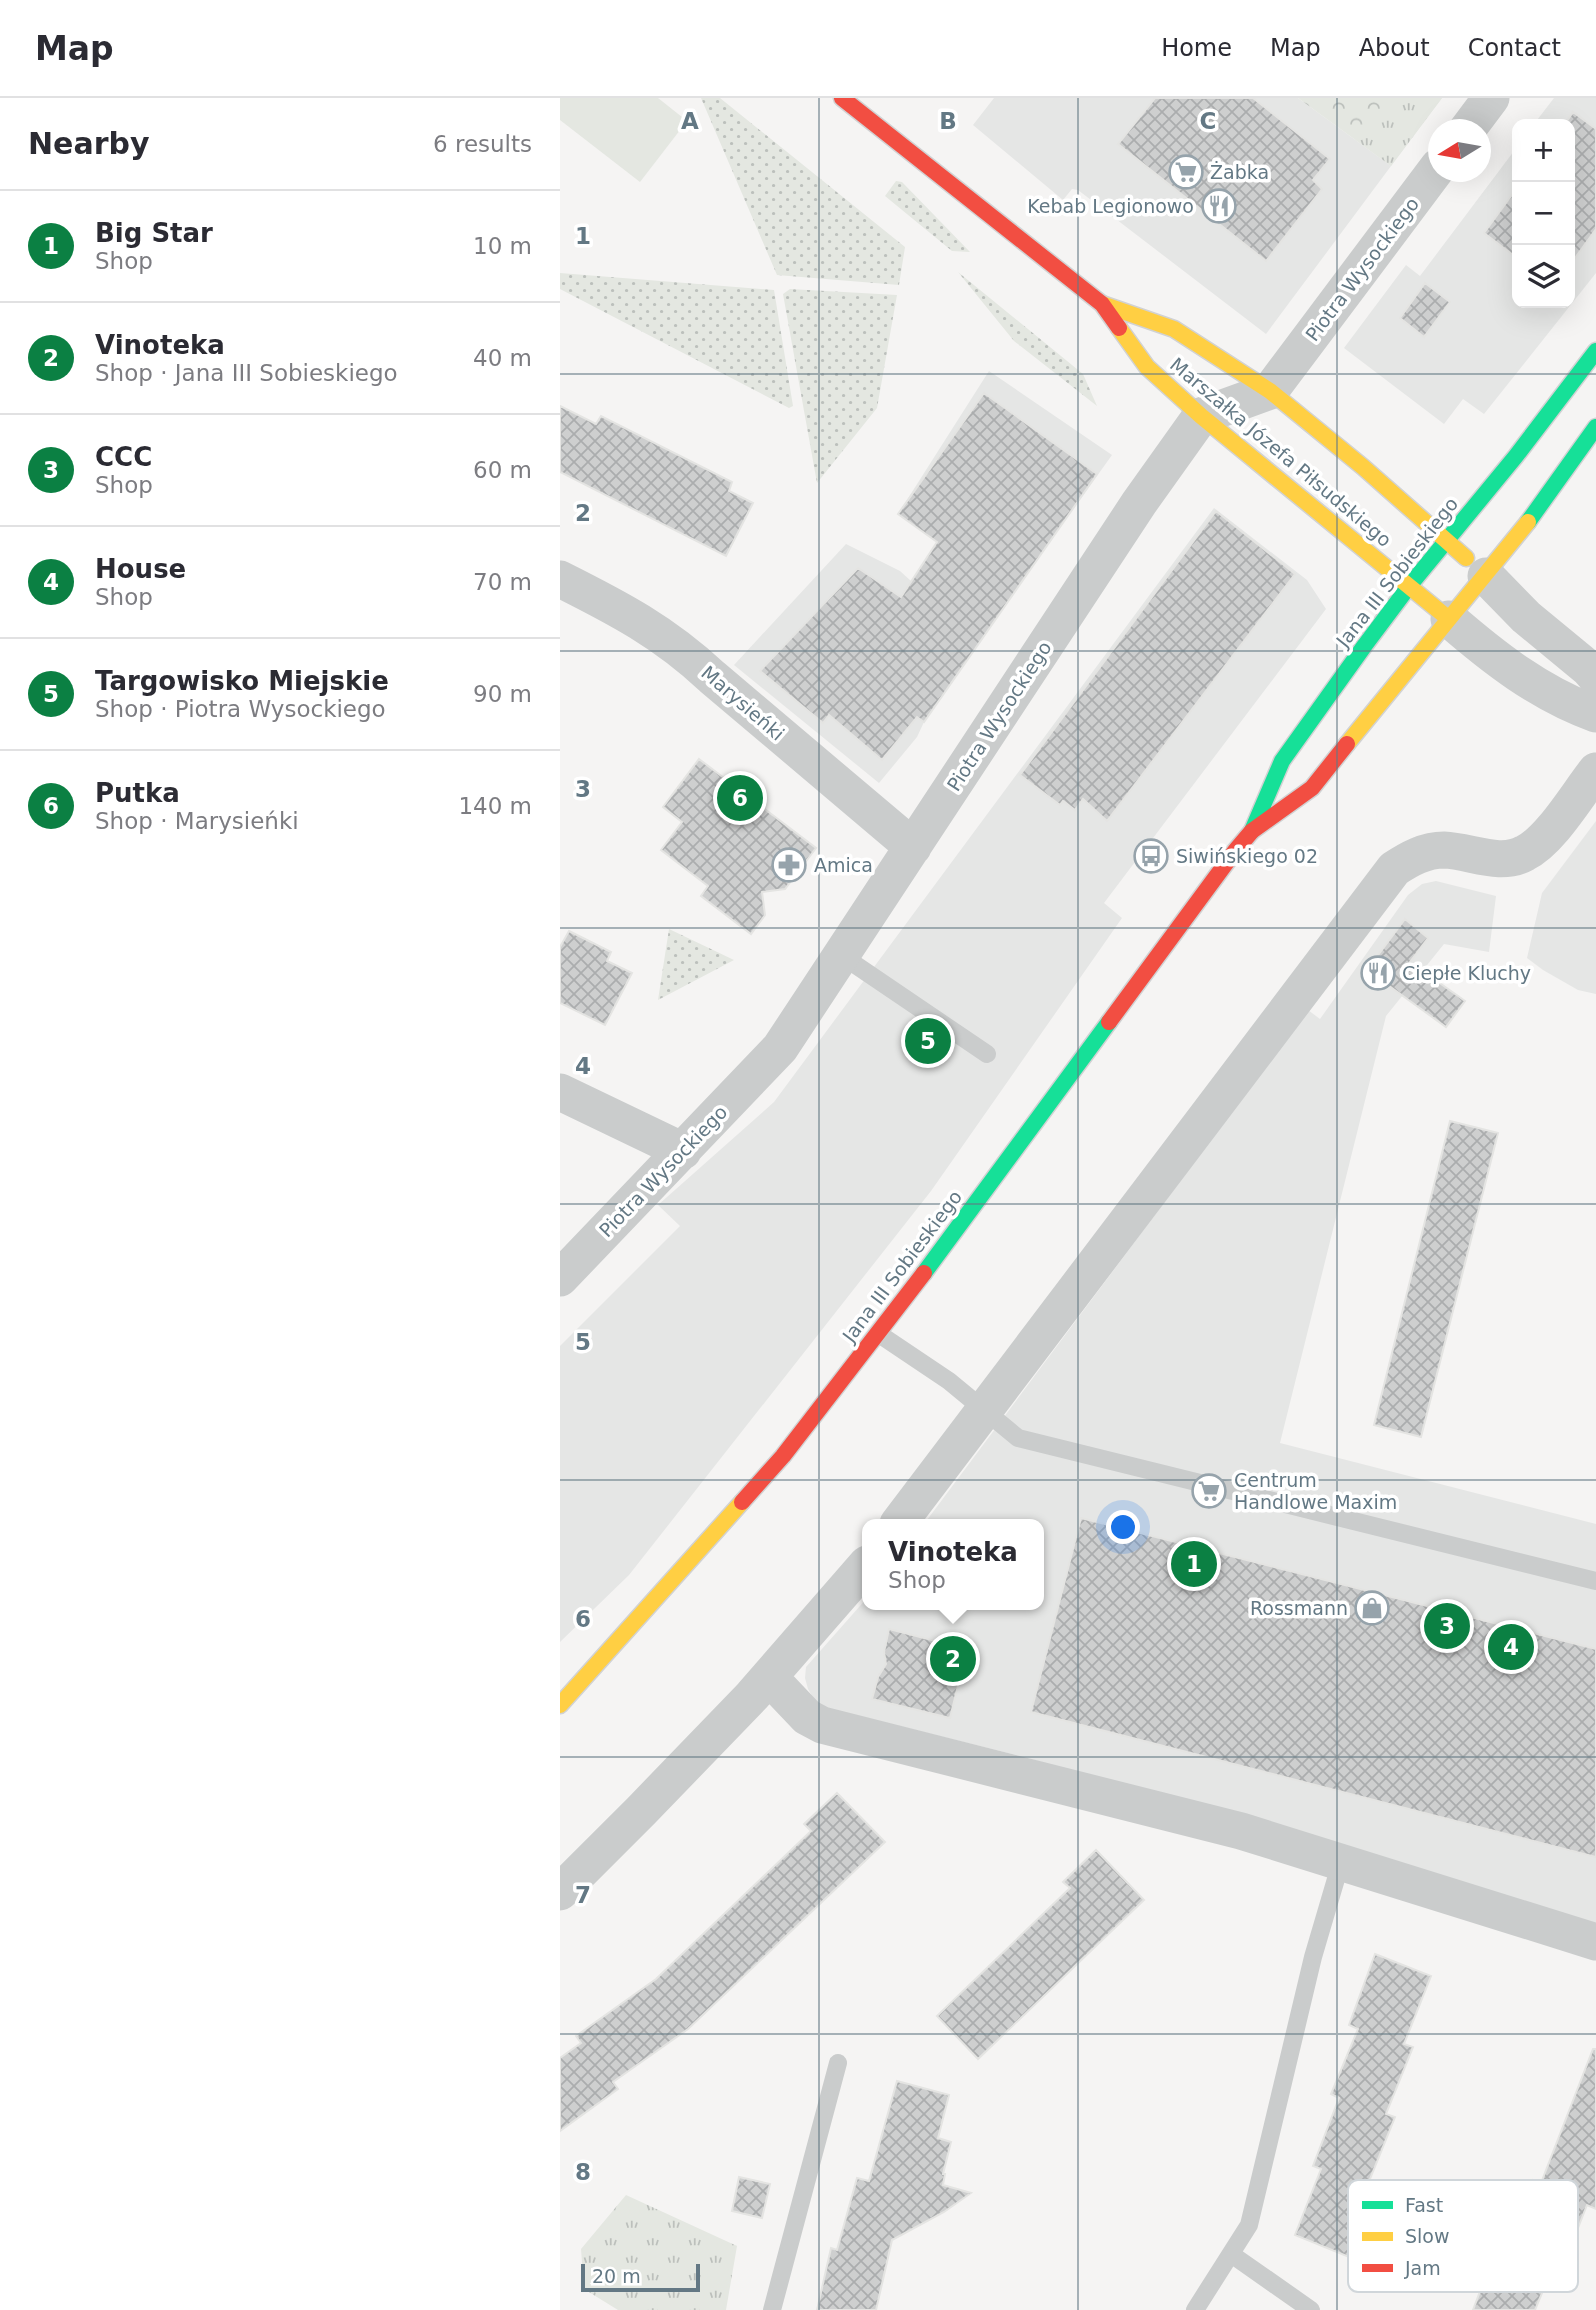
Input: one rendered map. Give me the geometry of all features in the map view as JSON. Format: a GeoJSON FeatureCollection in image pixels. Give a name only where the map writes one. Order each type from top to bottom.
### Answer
{"type":"FeatureCollection","features":[{"type":"Feature","properties":{"kind":"street","name":"Marszałka Józefa Piłsudskiego"},"geometry":{"type":"LineString","coordinates":[[842,98],[1102,303],[1147,367],[1201,416],[1449,620]]}},
{"type":"Feature","properties":{"kind":"street"},"geometry":{"type":"LineString","coordinates":[[1475,119],[1491,98]]}},
{"type":"Feature","properties":{"kind":"street","name":"Piotra Wysockiego"},"geometry":{"type":"LineString","coordinates":[[1270,391],[1428,180]]}},
{"type":"Feature","properties":{"kind":"street","name":"Marszałka Józefa Piłsudskiego"},"geometry":{"type":"LineString","coordinates":[[1102,303],[1174,329],[1270,391],[1363,467],[1486,576]]}},
{"type":"Feature","properties":{"kind":"street","name":"Jana III Sobieskiego"},"geometry":{"type":"LineString","coordinates":[[560,1705],[783,1456],[879,1334],[1252,831],[1282,761],[1410,586],[1516,456],[1596,351]]}},
{"type":"Feature","properties":{"kind":"street"},"geometry":{"type":"LineString","coordinates":[[1201,416],[1270,391]]}},
{"type":"Feature","properties":{"kind":"street","name":"Piotra Wysockiego"},"geometry":{"type":"LineString","coordinates":[[560,1278],[780,1048],[1154,482],[1201,416]]}},
{"type":"Feature","properties":{"kind":"street","name":"Jana III Sobieskiego"},"geometry":{"type":"LineString","coordinates":[[1252,831],[1312,788],[1557,486],[1596,427]]}},
{"type":"Feature","properties":{"kind":"street"},"geometry":{"type":"LineString","coordinates":[[1486,576],[1526,617],[1596,677]]}},
{"type":"Feature","properties":{"kind":"street","name":"Marysieńki"},"geometry":{"type":"LineString","coordinates":[[560,579],[633,616],[688,655],[913,847]]}},
{"type":"Feature","properties":{"kind":"street"},"geometry":{"type":"LineString","coordinates":[[1449,620],[1516,673],[1570,705],[1596,714]]}},
{"type":"Feature","properties":{"kind":"street"},"geometry":{"type":"LineString","coordinates":[[902,1519],[1394,869],[1412,857],[1444,850],[1503,859],[1523,854],[1542,841],[1596,771]]}},
{"type":"Feature","properties":{"kind":"street"},"geometry":{"type":"LineString","coordinates":[[560,1093],[683,1152]]}},
{"type":"Feature","properties":{"kind":"street"},"geometry":{"type":"LineString","coordinates":[[560,1892],[769,1677],[862,1570]]}},
{"type":"Feature","properties":{"kind":"street"},"geometry":{"type":"LineString","coordinates":[[769,1677],[807,1717],[822,1725],[1241,1831],[1596,1942]]}},
{"type":"Feature","properties":{"kind":"lane"},"geometry":{"type":"LineString","coordinates":[[841,955],[987,1055]]}},
{"type":"Feature","properties":{"kind":"lane"},"geometry":{"type":"LineString","coordinates":[[879,1334],[949,1381],[1011,1434],[1030,1442],[1596,1581]]}},
{"type":"Feature","properties":{"kind":"lane"},"geometry":{"type":"LineString","coordinates":[[1195,2310],[1249,2225],[1313,1957],[1341,1862]]}},
{"type":"Feature","properties":{"kind":"lane"},"geometry":{"type":"LineString","coordinates":[[772,2310],[838,2063]]}},
{"type":"Feature","properties":{"kind":"lane"},"geometry":{"type":"LineString","coordinates":[[1231,2255],[1311,2310]]}},
{"type":"Feature","properties":{"kind":"shaded area"},"geometry":{"type":"Polygon","coordinates":[[[994,98],[1298,98],[1391,166],[1266,334],[1078,190],[1072,189],[1063,200],[973,125],[994,98]]]}},
{"type":"Feature","properties":{"kind":"shaded area"},"geometry":{"type":"Polygon","coordinates":[[[1554,98],[1596,98],[1596,273],[1575,299],[1575,119],[1538,119],[1554,98]]]}},
{"type":"Feature","properties":{"kind":"shaded area"},"geometry":{"type":"Polygon","coordinates":[[[1512,154],[1512,308],[1568,308],[1484,414],[1463,399],[1444,424],[1344,348],[1406,265],[1420,276],[1512,154]]]}},
{"type":"Feature","properties":{"kind":"shaded area"},"geometry":{"type":"Polygon","coordinates":[[[989,371],[1112,455],[1012,595],[898,514],[989,371]]]}},
{"type":"Feature","properties":{"kind":"shaded area"},"geometry":{"type":"Polygon","coordinates":[[[1214,508],[1307,580],[1326,609],[1104,903],[1122,918],[931,1191],[629,1575],[560,1642],[560,1346],[680,1226],[658,1205],[774,1102],[1214,508]]]}},
{"type":"Feature","properties":{"kind":"shaded area"},"geometry":{"type":"Polygon","coordinates":[[[846,544],[900,571],[986,632],[924,722],[917,737],[879,783],[734,665],[846,544]]]}},
{"type":"Feature","properties":{"kind":"shaded area"},"geometry":{"type":"Polygon","coordinates":[[[1596,821],[1596,994],[1578,990],[1527,958],[1542,893],[1596,821]]]}},
{"type":"Feature","properties":{"kind":"shaded area","name":"Centrum Handlowe Maxim"},"geometry":{"type":"Polygon","coordinates":[[[1436,881],[1496,896],[1489,952],[1444,944],[1386,1016],[1280,1443],[1596,1524],[1596,1926],[1189,1803],[1020,1756],[823,1707],[815,1701],[805,1678],[806,1667],[862,1604],[862,1610],[1044,1610],[1044,1519],[928,1519],[1308,1010],[1320,1019],[1408,895],[1422,884],[1436,881]]]}},
{"type":"Feature","properties":{"kind":"green space"},"geometry":{"type":"Polygon","coordinates":[[[560,98],[658,98],[687,121],[640,182],[560,120],[560,98]]]}},
{"type":"Feature","properties":{"kind":"green space"},"geometry":{"type":"Polygon","coordinates":[[[701,98],[720,98],[905,247],[899,285],[777,275],[701,98]]]}},
{"type":"Feature","properties":{"kind":"green space"},"geometry":{"type":"Polygon","coordinates":[[[1298,98],[1442,98],[1391,166],[1298,98]]]}},
{"type":"Feature","properties":{"kind":"green space"},"geometry":{"type":"Polygon","coordinates":[[[1392,98],[1442,98],[1391,166],[1356,140],[1392,98]]]}},
{"type":"Feature","properties":{"kind":"green space"},"geometry":{"type":"Polygon","coordinates":[[[896,181],[902,182],[970,252],[952,251],[885,196],[896,181]]]}},
{"type":"Feature","properties":{"kind":"green space"},"geometry":{"type":"Polygon","coordinates":[[[958,272],[1083,374],[1097,406],[1014,341],[958,272]]]}},
{"type":"Feature","properties":{"kind":"green space"},"geometry":{"type":"Polygon","coordinates":[[[560,273],[774,290],[793,406],[789,408],[560,289],[560,273]]]}},
{"type":"Feature","properties":{"kind":"green space"},"geometry":{"type":"Polygon","coordinates":[[[790,289],[897,295],[877,408],[817,483],[783,294],[790,289]]]}},
{"type":"Feature","properties":{"kind":"green space"},"geometry":{"type":"Polygon","coordinates":[[[669,929],[734,960],[658,1000],[669,929]]]}},
{"type":"Feature","properties":{"kind":"green space"},"geometry":{"type":"Polygon","coordinates":[[[626,2195],[737,2246],[726,2310],[618,2310],[584,2289],[581,2249],[626,2195]]]}},
{"type":"Feature","properties":{"kind":"building"},"geometry":{"type":"Polygon","coordinates":[[[1155,98],[1253,98],[1330,159],[1313,180],[1322,189],[1266,261],[1118,144],[1155,98]]]}},
{"type":"Feature","properties":{"kind":"building"},"geometry":{"type":"Polygon","coordinates":[[[1573,112],[1596,129],[1596,229],[1575,258],[1575,119],[1568,119],[1573,112]]]}},
{"type":"Feature","properties":{"kind":"building"},"geometry":{"type":"Polygon","coordinates":[[[1512,195],[1512,254],[1484,233],[1512,195]]]}},
{"type":"Feature","properties":{"kind":"building"},"geometry":{"type":"Polygon","coordinates":[[[1425,283],[1450,302],[1424,337],[1400,318],[1425,283]]]}},
{"type":"Feature","properties":{"kind":"building"},"geometry":{"type":"Polygon","coordinates":[[[984,393],[1097,474],[924,722],[917,717],[882,760],[829,715],[823,723],[760,671],[858,568],[901,597],[937,542],[898,514],[984,393]]]}},
{"type":"Feature","properties":{"kind":"building"},"geometry":{"type":"Polygon","coordinates":[[[560,406],[596,424],[601,416],[732,482],[729,491],[753,503],[726,556],[560,472],[560,406]]]}},
{"type":"Feature","properties":{"kind":"building"},"geometry":{"type":"Polygon","coordinates":[[[1216,511],[1295,574],[1107,821],[1083,799],[1075,810],[1063,801],[1060,805],[1020,775],[1216,511]]]}},
{"type":"Feature","properties":{"kind":"building"},"geometry":{"type":"Polygon","coordinates":[[[699,759],[816,848],[785,889],[762,892],[765,915],[751,934],[701,896],[708,886],[661,850],[682,822],[663,807],[699,759]]]}},
{"type":"Feature","properties":{"kind":"building"},"geometry":{"type":"Polygon","coordinates":[[[1405,919],[1428,938],[1410,962],[1465,1001],[1446,1027],[1367,970],[1405,919]]]}},
{"type":"Feature","properties":{"kind":"building"},"geometry":{"type":"Polygon","coordinates":[[[569,931],[611,952],[607,961],[632,973],[605,1025],[560,1003],[560,947],[569,931]]]}},
{"type":"Feature","properties":{"kind":"building"},"geometry":{"type":"Polygon","coordinates":[[[1450,1121],[1498,1133],[1421,1437],[1374,1425],[1450,1121]]]}},
{"type":"Feature","properties":{"kind":"building"},"geometry":{"type":"Polygon","coordinates":[[[1081,1518],[1596,1649],[1596,1857],[1031,1712],[1081,1518]]]}},
{"type":"Feature","properties":{"kind":"building"},"geometry":{"type":"Polygon","coordinates":[[[889,1629],[967,1649],[950,1718],[872,1699],[878,1677],[886,1664],[884,1652],[889,1629]]]}},
{"type":"Feature","properties":{"kind":"building"},"geometry":{"type":"Polygon","coordinates":[[[837,1793],[885,1842],[688,2029],[613,2082],[618,2089],[560,2131],[560,2058],[581,2043],[576,2036],[656,1979],[811,1831],[804,1824],[837,1793]]]}},
{"type":"Feature","properties":{"kind":"building"},"geometry":{"type":"Polygon","coordinates":[[[1096,1850],[1144,1900],[978,2059],[937,2016],[1070,1888],[1063,1882],[1096,1850]]]}},
{"type":"Feature","properties":{"kind":"building"},"geometry":{"type":"Polygon","coordinates":[[[1375,1954],[1431,1976],[1404,2044],[1413,2047],[1386,2114],[1395,2117],[1370,2180],[1348,2180],[1348,2257],[1295,2235],[1321,2169],[1313,2166],[1339,2098],[1331,2094],[1358,2029],[1349,2025],[1375,1954]]]}},
{"type":"Feature","properties":{"kind":"building"},"geometry":{"type":"Polygon","coordinates":[[[1593,2049],[1596,2049],[1596,2209],[1587,2205],[1578,2228],[1578,2180],[1542,2180],[1593,2049]]]}},
{"type":"Feature","properties":{"kind":"building"},"geometry":{"type":"Polygon","coordinates":[[[897,2081],[949,2095],[938,2138],[951,2142],[943,2185],[971,2193],[944,2212],[892,2240],[876,2310],[817,2310],[831,2248],[837,2250],[857,2178],[869,2181],[897,2081]]]}},
{"type":"Feature","properties":{"kind":"building"},"geometry":{"type":"Polygon","coordinates":[[[739,2177],[770,2184],[762,2218],[732,2211],[739,2177]]]}},
{"type":"Feature","properties":{"kind":"building"},"geometry":{"type":"Polygon","coordinates":[[[1480,2292],[1542,2292],[1535,2310],[1473,2310],[1480,2292]]]}},
{"type":"Feature","properties":{"kind":"traffic: fast"},"geometry":{"type":"LineString","coordinates":[[1252,831],[1282,761],[1365,645],[1596,351]]}},
{"type":"Feature","properties":{"kind":"traffic: fast"},"geometry":{"type":"LineString","coordinates":[[1528,522],[1596,427]]}},
{"type":"Feature","properties":{"kind":"traffic: fast"},"geometry":{"type":"LineString","coordinates":[[924,1273],[1109,1022]]}},
{"type":"Feature","properties":{"kind":"traffic: slow"},"geometry":{"type":"LineString","coordinates":[[1102,304],[1174,329],[1270,391],[1363,467],[1466,558]]}},
{"type":"Feature","properties":{"kind":"traffic: slow"},"geometry":{"type":"LineString","coordinates":[[1119,328],[1147,367],[1201,416],[1449,619]]}},
{"type":"Feature","properties":{"kind":"traffic: slow"},"geometry":{"type":"LineString","coordinates":[[1347,744],[1528,522]]}},
{"type":"Feature","properties":{"kind":"traffic: slow"},"geometry":{"type":"LineString","coordinates":[[560,1705],[742,1502]]}},
{"type":"Feature","properties":{"kind":"traffic: jam"},"geometry":{"type":"LineString","coordinates":[[842,98],[1102,304],[1119,328]]}},
{"type":"Feature","properties":{"kind":"traffic: jam"},"geometry":{"type":"LineString","coordinates":[[1109,1022],[1252,831],[1312,788],[1347,744]]}},
{"type":"Feature","properties":{"kind":"traffic: jam"},"geometry":{"type":"LineString","coordinates":[[742,1502],[783,1456],[924,1273]]}},
{"type":"Feature","properties":{"kind":"place","name":"Żabka"},"geometry":{"type":"Point","coordinates":[1186,172]}},
{"type":"Feature","properties":{"kind":"place","name":"Kebab Legionowo"},"geometry":{"type":"Point","coordinates":[1219,206]}},
{"type":"Feature","properties":{"kind":"place","name":"Putka"},"geometry":{"type":"Point","coordinates":[740,798]}},
{"type":"Feature","properties":{"kind":"place","name":"Siwińskiego 02"},"geometry":{"type":"Point","coordinates":[1151,856]}},
{"type":"Feature","properties":{"kind":"place","name":"Amica"},"geometry":{"type":"Point","coordinates":[789,865]}},
{"type":"Feature","properties":{"kind":"place","name":"Ciepłe Kluchy"},"geometry":{"type":"Point","coordinates":[1378,973]}},
{"type":"Feature","properties":{"kind":"place","name":"Targowisko Miejskie"},"geometry":{"type":"Point","coordinates":[928,1041]}},
{"type":"Feature","properties":{"kind":"place","name":"Centrum Handlowe Maxim"},"geometry":{"type":"Point","coordinates":[1209,1491]}},
{"type":"Feature","properties":{"kind":"place","name":"Big Star"},"geometry":{"type":"Point","coordinates":[1194,1564]}},
{"type":"Feature","properties":{"kind":"place","name":"Rossmann"},"geometry":{"type":"Point","coordinates":[1372,1608]}},
{"type":"Feature","properties":{"kind":"place","name":"CCC"},"geometry":{"type":"Point","coordinates":[1447,1626]}},
{"type":"Feature","properties":{"kind":"place","name":"House"},"geometry":{"type":"Point","coordinates":[1511,1647]}},
{"type":"Feature","properties":{"kind":"place","name":"Vinoteka"},"geometry":{"type":"Point","coordinates":[953,1659]}}]}
